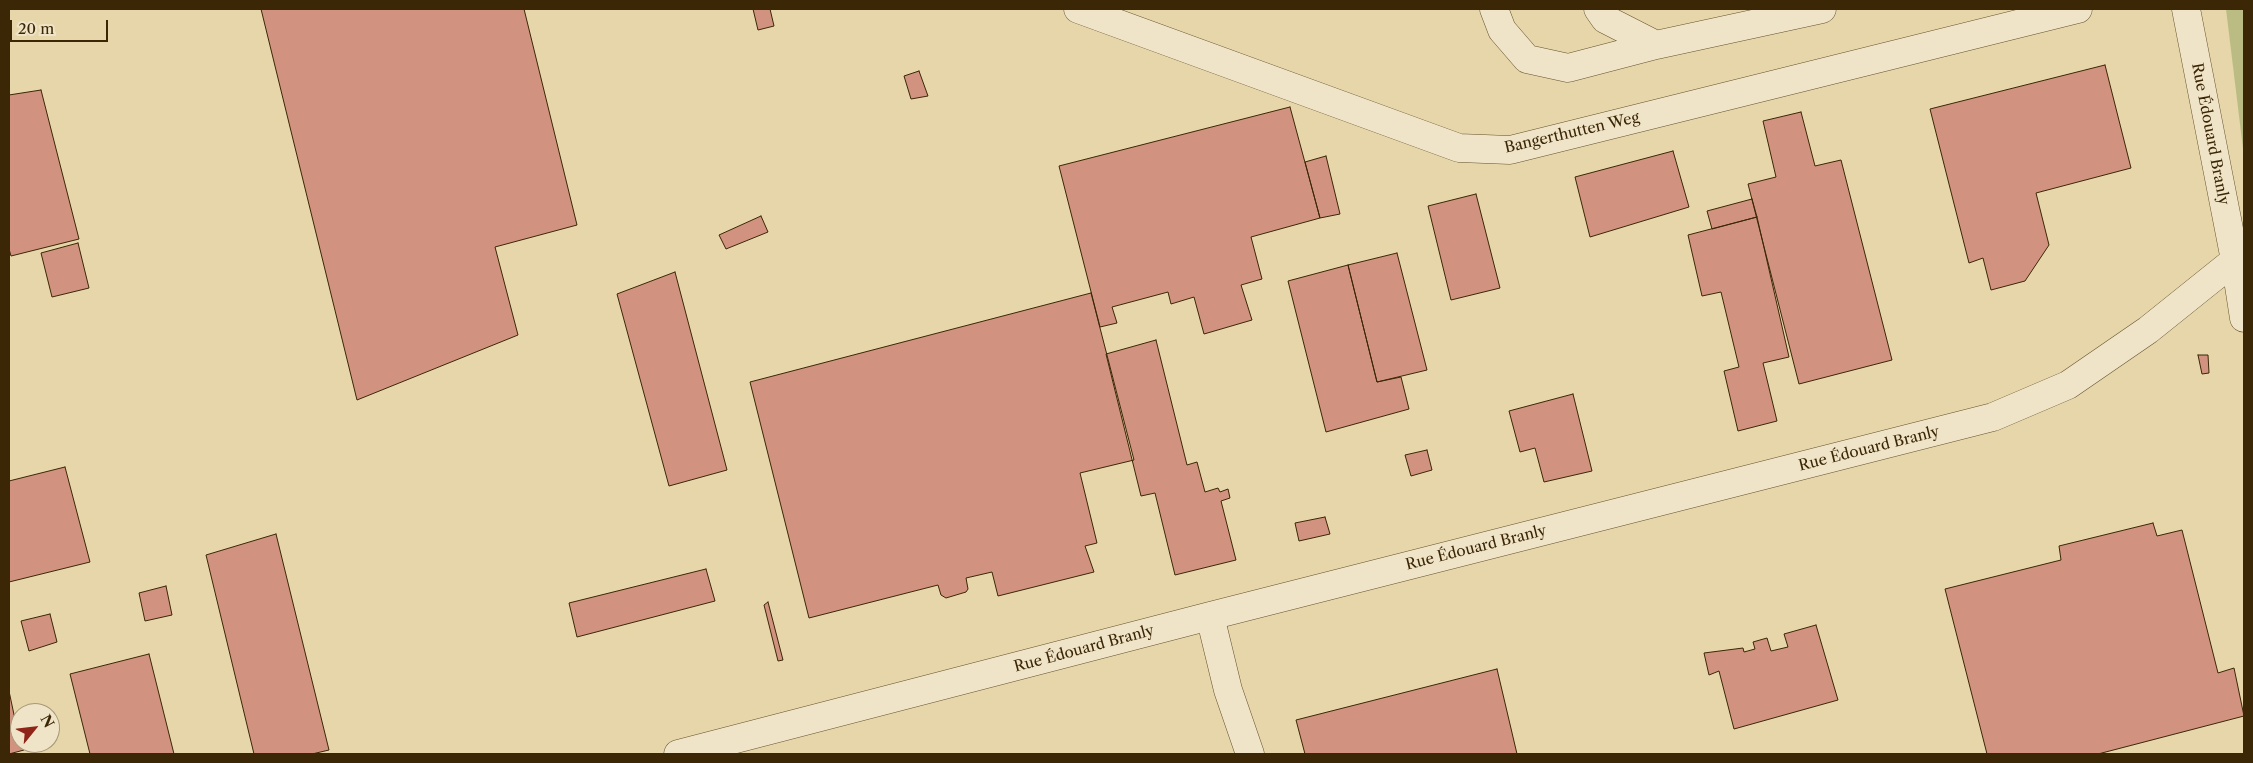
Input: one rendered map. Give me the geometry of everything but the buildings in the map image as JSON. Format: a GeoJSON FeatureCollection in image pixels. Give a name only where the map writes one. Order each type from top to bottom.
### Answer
{"type":"FeatureCollection","features":[{"type":"Feature","properties":{"kind":"street","name":"Bangerthutten Weg"},"geometry":{"type":"LineString","coordinates":[[1078,9],[1459,148],[1510,150],[2078,9]]}},
{"type":"Feature","properties":{"kind":"street"},"geometry":{"type":"LineString","coordinates":[[1494,9],[1502,30],[1528,59],[1568,68],[1656,45],[1822,9]]}},
{"type":"Feature","properties":{"kind":"street"},"geometry":{"type":"LineString","coordinates":[[1598,9],[1604,19],[1656,45]]}},
{"type":"Feature","properties":{"kind":"street","name":"Rue Édouard Branly"},"geometry":{"type":"LineString","coordinates":[[2186,9],[2240,257],[2244,318]]}},
{"type":"Feature","properties":{"kind":"street","name":"Rue Édouard Branly"},"geometry":{"type":"LineString","coordinates":[[678,754],[1210,616],[1993,417],[2068,385],[2148,330],[2240,257]]}},
{"type":"Feature","properties":{"kind":"street"},"geometry":{"type":"LineString","coordinates":[[1210,616],[1228,690],[1250,754]]}},
{"type":"Feature","properties":{"kind":"green space"},"geometry":{"type":"Polygon","coordinates":[[[2226,9],[2244,9],[2244,157],[2226,9]]]}}]}
